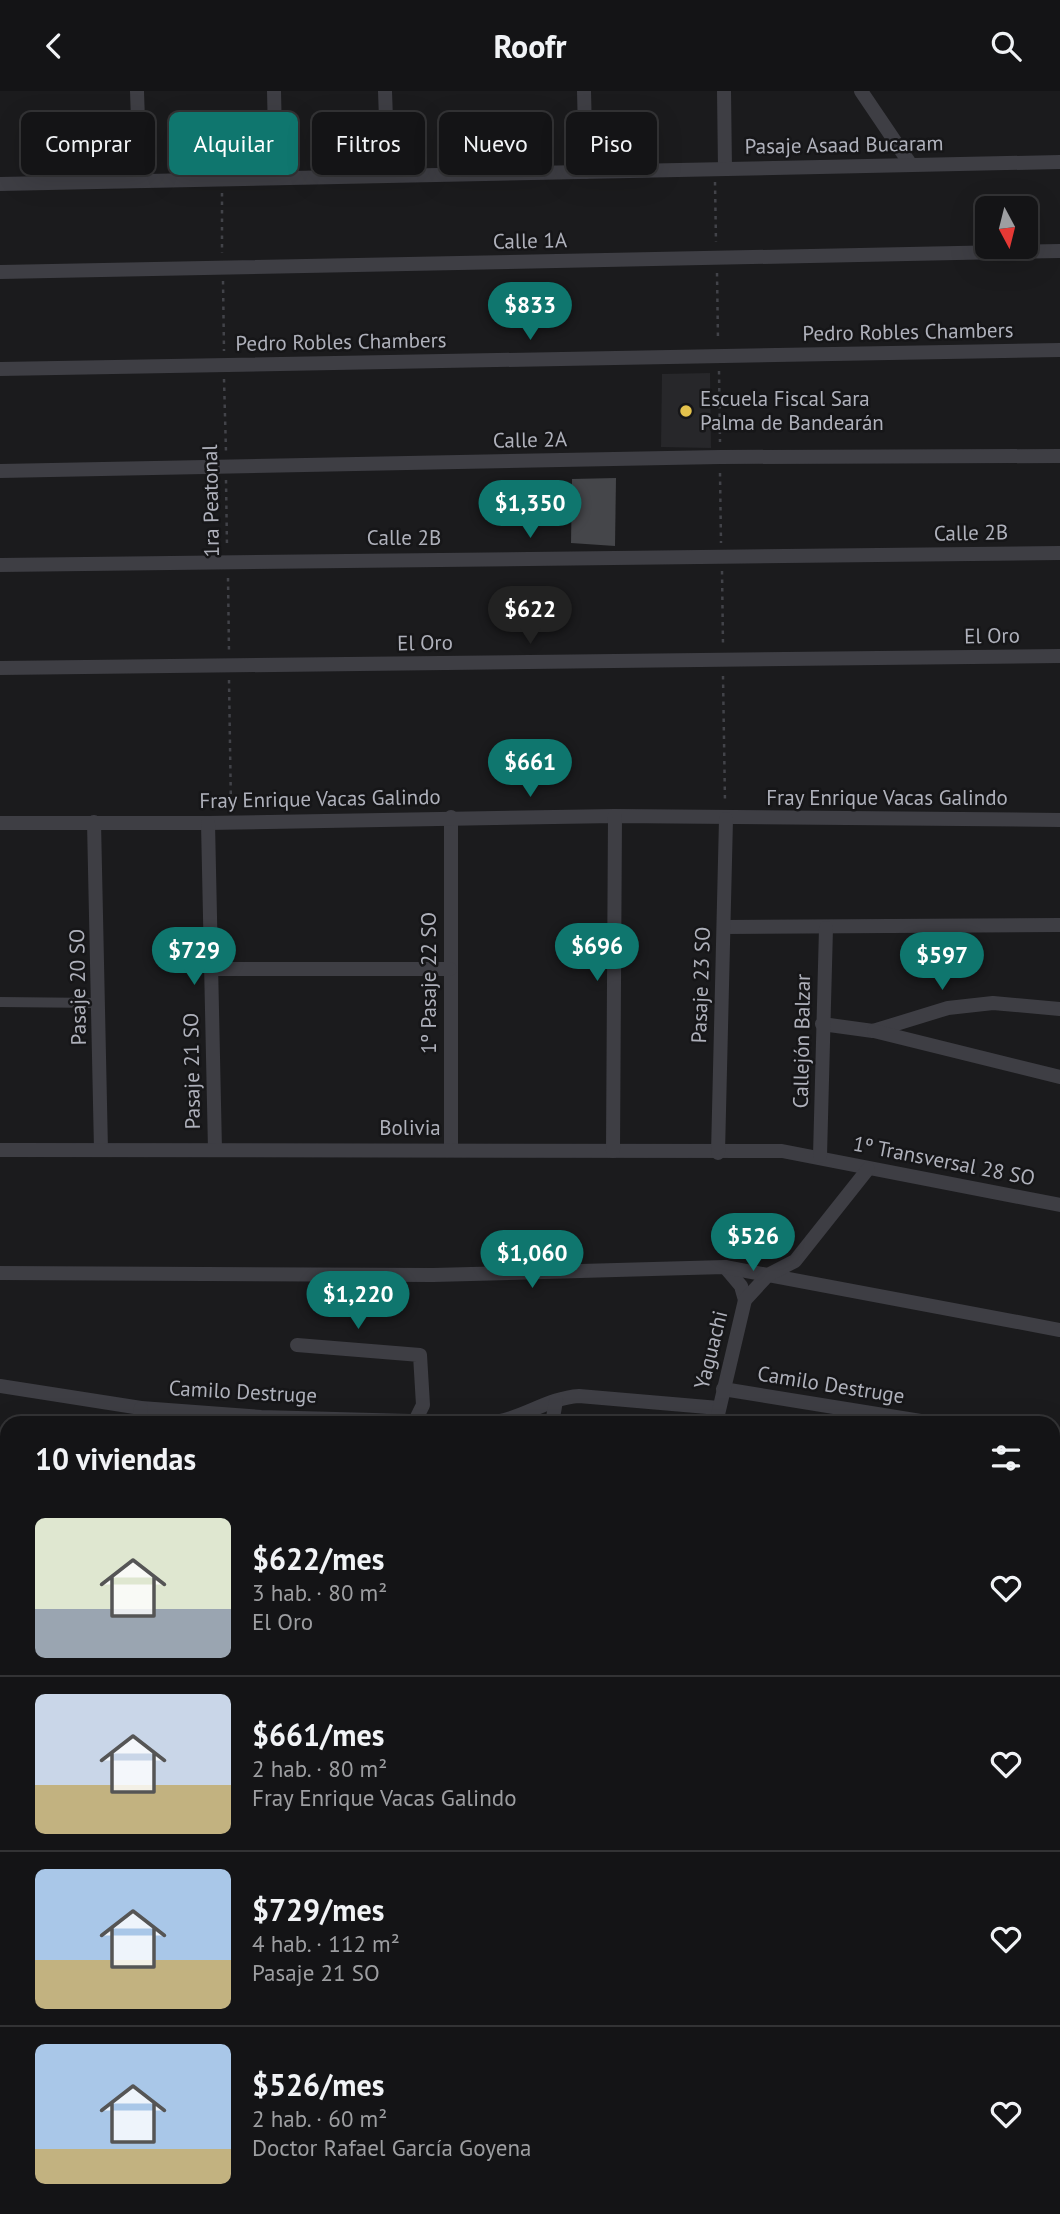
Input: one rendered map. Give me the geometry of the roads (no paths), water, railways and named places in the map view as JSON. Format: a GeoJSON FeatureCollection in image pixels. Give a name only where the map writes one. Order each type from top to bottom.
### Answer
{"type":"FeatureCollection","features":[{"type":"Feature","properties":{"kind":"street"},"geometry":{"type":"LineString","coordinates":[[137,91],[140,181]]}},
{"type":"Feature","properties":{"kind":"street"},"geometry":{"type":"LineString","coordinates":[[274,91],[276,178]]}},
{"type":"Feature","properties":{"kind":"street"},"geometry":{"type":"LineString","coordinates":[[385,91],[387,176]]}},
{"type":"Feature","properties":{"kind":"street"},"geometry":{"type":"LineString","coordinates":[[584,91],[585,112]]}},
{"type":"Feature","properties":{"kind":"street"},"geometry":{"type":"LineString","coordinates":[[720,169],[724,91]]}},
{"type":"Feature","properties":{"kind":"street"},"geometry":{"type":"LineString","coordinates":[[861,91],[911,165]]}},
{"type":"Feature","properties":{"kind":"street","name":"Pasaje Asaad Bucaram"},"geometry":{"type":"LineString","coordinates":[[657,170],[1060,162]]}},
{"type":"Feature","properties":{"kind":"street","name":"Pasaje Asaad Bucaram"},"geometry":{"type":"LineString","coordinates":[[0,184],[566,172]]}},
{"type":"Feature","properties":{"kind":"street","name":"Calle 1A"},"geometry":{"type":"LineString","coordinates":[[0,272],[1060,251]]}},
{"type":"Feature","properties":{"kind":"street","name":"Pedro Robles Chambers"},"geometry":{"type":"LineString","coordinates":[[0,369],[1060,350]]}},
{"type":"Feature","properties":{"kind":"street","name":"Calle 2A"},"geometry":{"type":"LineString","coordinates":[[0,471],[720,457],[1060,456]]}},
{"type":"Feature","properties":{"kind":"street","name":"Calle 2B"},"geometry":{"type":"LineString","coordinates":[[0,565],[228,560],[1060,553]]}},
{"type":"Feature","properties":{"kind":"street","name":"El Oro"},"geometry":{"type":"LineString","coordinates":[[0,668],[1060,656]]}},
{"type":"Feature","properties":{"kind":"street"},"geometry":{"type":"LineString","coordinates":[[613,1151],[615,816]]}},
{"type":"Feature","properties":{"kind":"street","name":"Fray Enrique Vacas Galindo"},"geometry":{"type":"LineString","coordinates":[[0,823],[208,823],[615,816],[1060,820]]}},
{"type":"Feature","properties":{"kind":"street","name":"1º Pasaje 22 SO"},"geometry":{"type":"LineString","coordinates":[[451,817],[451,1149]]}},
{"type":"Feature","properties":{"kind":"street","name":"Pasaje 23 SO"},"geometry":{"type":"LineString","coordinates":[[718,1153],[726,819]]}},
{"type":"Feature","properties":{"kind":"street","name":"Pasaje 20 SO"},"geometry":{"type":"LineString","coordinates":[[94,822],[101,1150]]}},
{"type":"Feature","properties":{"kind":"street","name":"Pasaje 21 SO"},"geometry":{"type":"LineString","coordinates":[[208,823],[215,1150]]}},
{"type":"Feature","properties":{"kind":"street"},"geometry":{"type":"LineString","coordinates":[[724,927],[1060,925]]}},
{"type":"Feature","properties":{"kind":"street","name":"Callejón Balzar"},"geometry":{"type":"LineString","coordinates":[[820,1156],[826,928]]}},
{"type":"Feature","properties":{"kind":"street"},"geometry":{"type":"LineString","coordinates":[[211,969],[450,969]]}},
{"type":"Feature","properties":{"kind":"street"},"geometry":{"type":"LineString","coordinates":[[0,1002],[99,1003]]}},
{"type":"Feature","properties":{"kind":"street"},"geometry":{"type":"LineString","coordinates":[[873,1031],[948,1008],[993,1003],[1060,1009]]}},
{"type":"Feature","properties":{"kind":"street"},"geometry":{"type":"LineString","coordinates":[[822,1024],[873,1031],[1060,1077]]}},
{"type":"Feature","properties":{"kind":"street","name":"Bolivia"},"geometry":{"type":"LineString","coordinates":[[0,1150],[782,1151],[820,1156]]}},
{"type":"Feature","properties":{"kind":"street","name":"1º Transversal 28 SO"},"geometry":{"type":"LineString","coordinates":[[820,1156],[868,1169],[1060,1205]]}},
{"type":"Feature","properties":{"kind":"street","name":"Yaguachi"},"geometry":{"type":"LineString","coordinates":[[717,1416],[745,1300],[768,1275],[795,1261],[868,1169]]}},
{"type":"Feature","properties":{"kind":"street"},"geometry":{"type":"LineString","coordinates":[[725,1267],[741,1286],[745,1300]]}},
{"type":"Feature","properties":{"kind":"street"},"geometry":{"type":"LineString","coordinates":[[0,1273],[433,1275],[725,1267],[1060,1330]]}},
{"type":"Feature","properties":{"kind":"street"},"geometry":{"type":"LineString","coordinates":[[297,1345],[416,1353],[421,1358],[423,1405],[418,1416]]}},
{"type":"Feature","properties":{"kind":"street","name":"Camilo Destruge"},"geometry":{"type":"LineString","coordinates":[[0,1386],[141,1408],[220,1416]]}},
{"type":"Feature","properties":{"kind":"street","name":"Camilo Destruge"},"geometry":{"type":"LineString","coordinates":[[723,1389],[843,1416]]}},
{"type":"Feature","properties":{"kind":"street","name":"Camilo Destruge"},"geometry":{"type":"LineString","coordinates":[[521,1416],[556,1401],[579,1395],[719,1408]]}},
{"type":"Feature","properties":{"kind":"street"},"geometry":{"type":"LineString","coordinates":[[553,1416],[556,1401]]}},
{"type":"Feature","properties":{"kind":"street"},"geometry":{"type":"LineString","coordinates":[[140,1416],[141,1408]]}},
{"type":"Feature","properties":{"kind":"place","name":"Escuela Fiscal Sara Palma de Bandearán"},"geometry":{"type":"Point","coordinates":[686,411]}}]}
